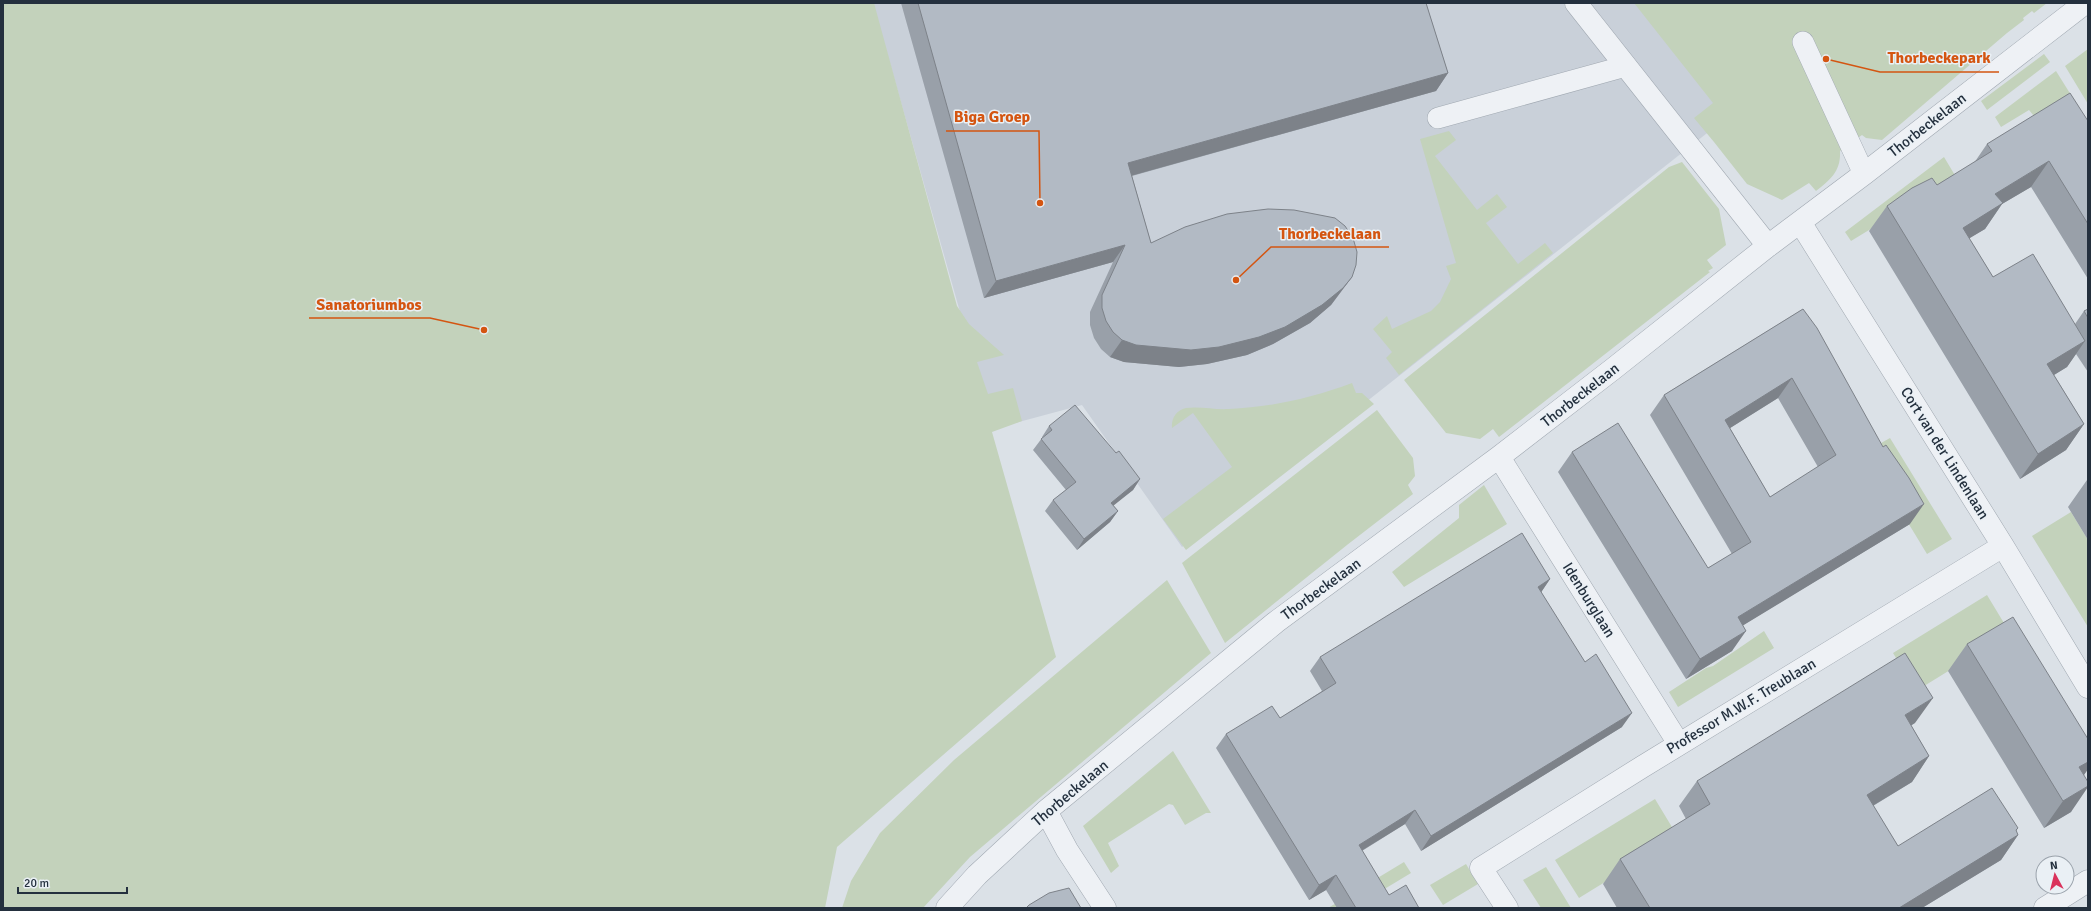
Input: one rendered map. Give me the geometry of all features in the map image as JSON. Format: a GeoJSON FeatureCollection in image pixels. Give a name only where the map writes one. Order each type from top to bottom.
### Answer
{"type":"FeatureCollection","features":[{"type":"Feature","properties":{"kind":"street"},"geometry":{"type":"LineString","coordinates":[[1576,3],[1768,246]]}},
{"type":"Feature","properties":{"kind":"street","name":"Thorbeckelaan"},"geometry":{"type":"LineString","coordinates":[[947,908],[977,875],[1046,811],[1276,622],[1499,457],[1768,246],[2087,3]]}},
{"type":"Feature","properties":{"kind":"street","name":"Cort van der Lindenlaan"},"geometry":{"type":"LineString","coordinates":[[1796,225],[1805,230],[2003,546],[2088,687]]}},
{"type":"Feature","properties":{"kind":"street","name":"Idenburglaan"},"geometry":{"type":"LineString","coordinates":[[1499,457],[1679,744]]}},
{"type":"Feature","properties":{"kind":"street","name":"Professor M.W.F. Treublaan"},"geometry":{"type":"LineString","coordinates":[[1507,908],[1481,868],[1679,744],[2003,546]]}},
{"type":"Feature","properties":{"kind":"street"},"geometry":{"type":"LineString","coordinates":[[1046,811],[1067,850],[1105,908]]}},
{"type":"Feature","properties":{"kind":"street"},"geometry":{"type":"LineString","coordinates":[[2045,908],[2088,881]]}},
{"type":"Feature","properties":{"kind":"lane"},"geometry":{"type":"LineString","coordinates":[[1803,42],[1864,174]]}},
{"type":"Feature","properties":{"kind":"lane"},"geometry":{"type":"LineString","coordinates":[[1438,118],[1626,66]]}},
{"type":"Feature","properties":{"kind":"shaded area"},"geometry":{"type":"Polygon","coordinates":[[[873,3],[1641,3],[1730,115],[1182,547],[1082,405],[993,429],[873,3]]]}},
{"type":"Feature","properties":{"kind":"green space"},"geometry":{"type":"Polygon","coordinates":[[[3,3],[874,3],[957,306],[969,324],[1004,355],[977,362],[988,394],[1013,388],[1022,421],[992,432],[1056,657],[837,847],[825,908],[3,908],[3,3]]]}},
{"type":"Feature","properties":{"kind":"green space"},"geometry":{"type":"Polygon","coordinates":[[[1634,3],[2047,3],[2034,13],[2032,11],[2023,18],[2024,20],[1882,140],[1866,138],[1862,135],[1840,151],[1839,164],[1834,174],[1816,191],[1809,183],[1782,200],[1747,184],[1694,118],[1713,103],[1634,3]]]}},
{"type":"Feature","properties":{"kind":"green space"},"geometry":{"type":"Polygon","coordinates":[[[2088,49],[2088,104],[2065,66],[2088,49]]]}},
{"type":"Feature","properties":{"kind":"green space"},"geometry":{"type":"Polygon","coordinates":[[[2044,54],[2050,62],[1987,110],[1981,101],[2044,54]]]}},
{"type":"Feature","properties":{"kind":"green space"},"geometry":{"type":"Polygon","coordinates":[[[2056,71],[2076,103],[2034,116],[2029,110],[2001,127],[1995,117],[2056,71]]]}},
{"type":"Feature","properties":{"kind":"green space"},"geometry":{"type":"Polygon","coordinates":[[[1449,131],[1456,140],[1435,156],[1477,210],[1497,194],[1507,207],[1486,223],[1518,264],[1545,243],[1553,253],[1399,375],[1386,358],[1392,352],[1373,329],[1387,316],[1392,329],[1431,311],[1440,302],[1451,279],[1446,266],[1456,263],[1420,139],[1449,131]]]}},
{"type":"Feature","properties":{"kind":"green space"},"geometry":{"type":"Polygon","coordinates":[[[1944,157],[1956,177],[1851,241],[1845,232],[1944,157]]]}},
{"type":"Feature","properties":{"kind":"green space"},"geometry":{"type":"Polygon","coordinates":[[[1682,162],[1719,209],[1726,245],[1707,260],[1713,268],[1708,271],[1710,272],[1499,437],[1493,429],[1480,439],[1446,433],[1404,380],[1669,167],[1682,162]]]}},
{"type":"Feature","properties":{"kind":"green space"},"geometry":{"type":"Polygon","coordinates":[[[1352,383],[1356,393],[1362,393],[1374,404],[1186,550],[1163,519],[1232,467],[1193,413],[1172,428],[1173,418],[1175,415],[1182,409],[1186,408],[1229,409],[1276,404],[1322,393],[1352,383]]]}},
{"type":"Feature","properties":{"kind":"green space"},"geometry":{"type":"Polygon","coordinates":[[[1377,410],[1413,458],[1415,476],[1408,485],[1413,494],[1225,643],[1182,563],[1377,410]]]}},
{"type":"Feature","properties":{"kind":"green space"},"geometry":{"type":"Polygon","coordinates":[[[1890,438],[1952,539],[1927,554],[1865,452],[1890,438]]]}},
{"type":"Feature","properties":{"kind":"green space"},"geometry":{"type":"Polygon","coordinates":[[[1484,485],[1507,524],[1404,587],[1392,572],[1459,518],[1459,505],[1484,485]]]}},
{"type":"Feature","properties":{"kind":"green space"},"geometry":{"type":"Polygon","coordinates":[[[2071,512],[2088,540],[2088,627],[2032,536],[2071,512]]]}},
{"type":"Feature","properties":{"kind":"green space"},"geometry":{"type":"Polygon","coordinates":[[[1167,580],[1211,653],[970,857],[923,908],[842,908],[851,881],[880,833],[954,760],[1167,580]]]}},
{"type":"Feature","properties":{"kind":"green space"},"geometry":{"type":"Polygon","coordinates":[[[1987,595],[2010,633],[1916,691],[1893,653],[1987,595]]]}},
{"type":"Feature","properties":{"kind":"green space"},"geometry":{"type":"Polygon","coordinates":[[[1764,631],[1774,648],[1678,707],[1669,692],[1706,668],[1713,666],[1764,631]]]}},
{"type":"Feature","properties":{"kind":"green space"},"geometry":{"type":"Polygon","coordinates":[[[1173,751],[1211,813],[1206,813],[1185,825],[1173,805],[1169,804],[1108,843],[1119,866],[1111,873],[1083,826],[1173,751]]]}},
{"type":"Feature","properties":{"kind":"green space"},"geometry":{"type":"Polygon","coordinates":[[[1655,799],[1678,837],[1579,898],[1555,860],[1655,799]]]}},
{"type":"Feature","properties":{"kind":"green space"},"geometry":{"type":"Polygon","coordinates":[[[1404,862],[1411,873],[1353,908],[1328,908],[1404,862]]]}},
{"type":"Feature","properties":{"kind":"green space"},"geometry":{"type":"Polygon","coordinates":[[[1466,864],[1478,884],[1443,905],[1430,885],[1466,864]]]}},
{"type":"Feature","properties":{"kind":"green space"},"geometry":{"type":"Polygon","coordinates":[[[1546,867],[1571,908],[1541,908],[1523,880],[1546,867]]]}},
{"type":"Feature","properties":{"kind":"building"},"geometry":{"type":"Polygon","coordinates":[[[918,3],[1426,3],[1448,73],[1128,163],[1151,243],[1185,227],[1227,214],[1268,209],[1294,210],[1335,218],[1345,226],[1353,238],[1357,252],[1356,265],[1352,277],[1343,288],[1322,305],[1285,327],[1259,337],[1219,347],[1191,350],[1136,345],[1122,340],[1113,332],[1106,321],[1102,308],[1102,295],[1125,245],[996,281],[918,3]]]}},
{"type":"Feature","properties":{"kind":"building"},"geometry":{"type":"Polygon","coordinates":[[[2070,93],[2088,121],[2088,224],[2049,161],[1995,194],[2003,203],[1963,228],[1993,277],[2033,254],[2085,341],[2047,364],[2084,424],[2038,454],[1887,206],[1912,188],[1932,178],[1937,185],[1992,151],[1987,144],[2070,93]]]}},
{"type":"Feature","properties":{"kind":"building"},"geometry":{"type":"Polygon","coordinates":[[[1803,309],[1817,328],[1883,447],[1886,445],[1909,478],[1924,504],[1738,617],[1746,631],[1700,659],[1572,452],[1618,423],[1708,568],[1751,542],[1664,395],[1803,309]],[[1792,378],[1725,420],[1770,497],[1836,455],[1792,378]]]}},
{"type":"Feature","properties":{"kind":"building"},"geometry":{"type":"Polygon","coordinates":[[[2088,309],[2088,318],[2084,311],[2088,309]]]}},
{"type":"Feature","properties":{"kind":"building"},"geometry":{"type":"Polygon","coordinates":[[[1075,405],[1116,453],[1119,451],[1140,479],[1111,503],[1118,511],[1084,539],[1053,500],[1076,482],[1041,439],[1052,430],[1049,426],[1075,405]]]}},
{"type":"Feature","properties":{"kind":"building"},"geometry":{"type":"Polygon","coordinates":[[[1522,533],[1550,579],[1538,587],[1585,662],[1596,654],[1632,713],[1431,836],[1415,810],[1359,845],[1389,895],[1406,885],[1419,908],[1356,908],[1336,875],[1319,885],[1226,734],[1272,706],[1280,718],[1336,683],[1320,657],[1522,533]]]}},
{"type":"Feature","properties":{"kind":"building"},"geometry":{"type":"Polygon","coordinates":[[[2013,617],[2088,739],[2088,762],[2079,767],[2088,782],[2088,786],[2063,801],[1967,644],[2013,617]]]}},
{"type":"Feature","properties":{"kind":"building"},"geometry":{"type":"Polygon","coordinates":[[[1905,653],[1933,698],[1905,715],[1929,756],[1867,795],[1898,846],[1992,788],[2018,828],[2016,830],[2018,835],[1899,908],[1650,908],[1620,859],[1710,804],[1697,781],[1905,653]]]}},
{"type":"Feature","properties":{"kind":"building"},"geometry":{"type":"Polygon","coordinates":[[[1069,888],[1081,908],[1026,908],[1049,893],[1069,888]]]}},
{"type":"Feature","properties":{"kind":"place","name":"Thorbeckepark"},"geometry":{"type":"Point","coordinates":[1826,59]}},
{"type":"Feature","properties":{"kind":"place","name":"Biga Groep"},"geometry":{"type":"Point","coordinates":[1040,203]}},
{"type":"Feature","properties":{"kind":"place","name":"Thorbeckelaan"},"geometry":{"type":"Point","coordinates":[1236,280]}},
{"type":"Feature","properties":{"kind":"place","name":"Sanatoriumbos"},"geometry":{"type":"Point","coordinates":[484,330]}}]}
